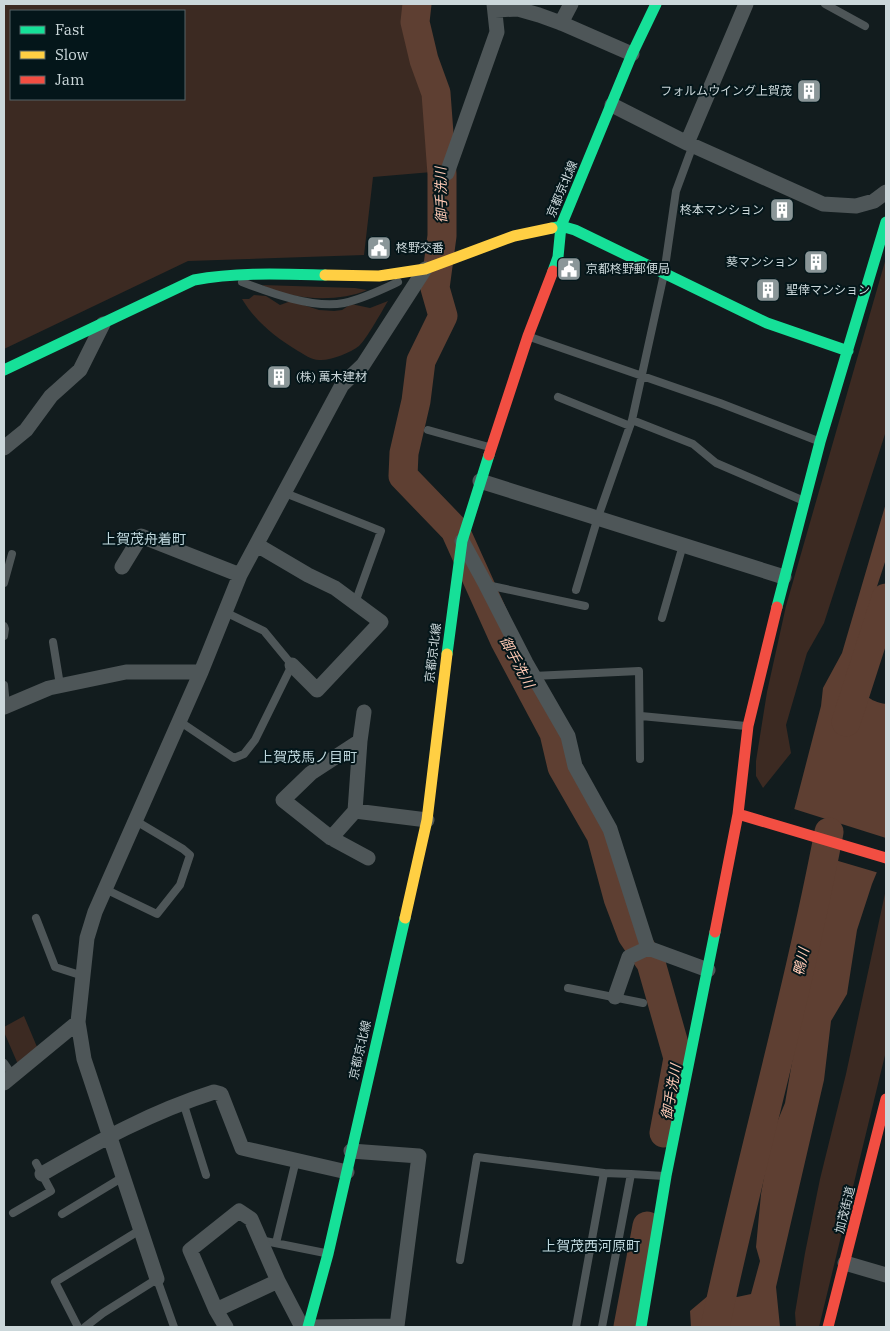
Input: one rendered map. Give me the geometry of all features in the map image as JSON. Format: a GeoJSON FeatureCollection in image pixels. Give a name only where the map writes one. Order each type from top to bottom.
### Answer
{"type":"FeatureCollection","features":[{"type":"Feature","properties":{"kind":"street"},"geometry":{"type":"LineString","coordinates":[[562,22],[571,4]]}},
{"type":"Feature","properties":{"kind":"street","name":"京都京北線"},"geometry":{"type":"LineString","coordinates":[[308,1327],[328,1254],[427,820],[462,541],[528,336],[558,257],[561,226],[632,54],[656,4]]}},
{"type":"Feature","properties":{"kind":"street"},"geometry":{"type":"LineString","coordinates":[[690,144],[746,4]]}},
{"type":"Feature","properties":{"kind":"street"},"geometry":{"type":"LineString","coordinates":[[447,173],[497,32],[495,7],[518,9],[562,22],[632,54]]}},
{"type":"Feature","properties":{"kind":"street"},"geometry":{"type":"LineString","coordinates":[[612,106],[822,204],[856,206],[874,201],[886,192]]}},
{"type":"Feature","properties":{"kind":"street"},"geometry":{"type":"LineString","coordinates":[[642,1327],[666,1176],[738,814],[748,726],[784,577],[820,442],[886,222]]}},
{"type":"Feature","properties":{"kind":"street"},"geometry":{"type":"LineString","coordinates":[[4,370],[194,280],[259,274],[379,276],[425,269],[514,236],[561,226],[599,241],[767,323],[848,351]]}},
{"type":"Feature","properties":{"kind":"street"},"geometry":{"type":"LineString","coordinates":[[157,1279],[84,1059],[78,1022],[87,938],[95,912],[201,672],[240,575],[286,493],[342,385],[363,365],[425,269]]}},
{"type":"Feature","properties":{"kind":"street"},"geometry":{"type":"LineString","coordinates":[[4,448],[26,430],[51,396],[80,370],[103,324]]}},
{"type":"Feature","properties":{"kind":"street"},"geometry":{"type":"LineString","coordinates":[[480,481],[784,577]]}},
{"type":"Feature","properties":{"kind":"street"},"geometry":{"type":"LineString","coordinates":[[122,567],[141,536],[240,575]]}},
{"type":"Feature","properties":{"kind":"street"},"geometry":{"type":"LineString","coordinates":[[462,541],[533,676],[568,736],[575,766],[610,829],[648,948]]}},
{"type":"Feature","properties":{"kind":"street"},"geometry":{"type":"LineString","coordinates":[[257,545],[308,575],[335,588],[381,622],[317,690],[292,665]]}},
{"type":"Feature","properties":{"kind":"street"},"geometry":{"type":"LineString","coordinates":[[5,706],[49,688],[126,672],[201,672]]}},
{"type":"Feature","properties":{"kind":"street"},"geometry":{"type":"LineString","coordinates":[[331,838],[355,811],[364,712]]}},
{"type":"Feature","properties":{"kind":"street"},"geometry":{"type":"LineString","coordinates":[[360,741],[311,773],[283,800],[331,838],[368,858]]}},
{"type":"Feature","properties":{"kind":"street"},"geometry":{"type":"LineString","coordinates":[[355,811],[427,820]]}},
{"type":"Feature","properties":{"kind":"street"},"geometry":{"type":"LineString","coordinates":[[738,814],[886,858]]}},
{"type":"Feature","properties":{"kind":"street"},"geometry":{"type":"LineString","coordinates":[[615,997],[629,957],[648,948],[708,970]]}},
{"type":"Feature","properties":{"kind":"street"},"geometry":{"type":"LineString","coordinates":[[8,1079],[78,1022]]}},
{"type":"Feature","properties":{"kind":"street"},"geometry":{"type":"LineString","coordinates":[[39,1168],[154,1114],[214,1092],[221,1094],[242,1148],[347,1172]]}},
{"type":"Feature","properties":{"kind":"street","name":"加茂街道"},"geometry":{"type":"LineString","coordinates":[[828,1327],[886,1098]]}},
{"type":"Feature","properties":{"kind":"street"},"geometry":{"type":"LineString","coordinates":[[308,1327],[397,1326],[419,1156],[351,1151]]}},
{"type":"Feature","properties":{"kind":"street"},"geometry":{"type":"LineString","coordinates":[[226,1327],[216,1310],[190,1250],[239,1211],[251,1219],[278,1281],[302,1327]]}},
{"type":"Feature","properties":{"kind":"street"},"geometry":{"type":"LineString","coordinates":[[845,1263],[886,1275]]}},
{"type":"Feature","properties":{"kind":"street"},"geometry":{"type":"LineString","coordinates":[[216,1310],[278,1281]]}},
{"type":"Feature","properties":{"kind":"lane"},"geometry":{"type":"LineString","coordinates":[[825,4],[865,26]]}},
{"type":"Feature","properties":{"kind":"lane"},"geometry":{"type":"LineString","coordinates":[[576,590],[598,517],[631,423],[664,274],[676,191],[690,144]]}},
{"type":"Feature","properties":{"kind":"lane"},"geometry":{"type":"LineString","coordinates":[[226,276],[277,295],[323,304],[343,303],[370,295],[425,269]]}},
{"type":"Feature","properties":{"kind":"lane"},"geometry":{"type":"LineString","coordinates":[[528,336],[720,403],[820,442]]}},
{"type":"Feature","properties":{"kind":"lane"},"geometry":{"type":"LineString","coordinates":[[558,396],[693,444],[716,463],[805,502]]}},
{"type":"Feature","properties":{"kind":"lane"},"geometry":{"type":"LineString","coordinates":[[428,430],[491,448]]}},
{"type":"Feature","properties":{"kind":"lane"},"geometry":{"type":"LineString","coordinates":[[286,493],[381,531],[355,603]]}},
{"type":"Feature","properties":{"kind":"lane"},"geometry":{"type":"LineString","coordinates":[[662,618],[683,545]]}},
{"type":"Feature","properties":{"kind":"lane"},"geometry":{"type":"LineString","coordinates":[[4,583],[12,554]]}},
{"type":"Feature","properties":{"kind":"lane"},"geometry":{"type":"LineString","coordinates":[[486,585],[585,606]]}},
{"type":"Feature","properties":{"kind":"lane"},"geometry":{"type":"LineString","coordinates":[[179,721],[234,758],[244,754],[255,740],[292,665],[264,631],[225,612]]}},
{"type":"Feature","properties":{"kind":"lane"},"geometry":{"type":"LineString","coordinates":[[4,626],[4,636]]}},
{"type":"Feature","properties":{"kind":"lane"},"geometry":{"type":"LineString","coordinates":[[54,642],[60,685]]}},
{"type":"Feature","properties":{"kind":"lane"},"geometry":{"type":"LineString","coordinates":[[533,676],[639,671],[640,759]]}},
{"type":"Feature","properties":{"kind":"lane"},"geometry":{"type":"LineString","coordinates":[[4,685],[5,706]]}},
{"type":"Feature","properties":{"kind":"lane"},"geometry":{"type":"LineString","coordinates":[[640,716],[748,726]]}},
{"type":"Feature","properties":{"kind":"lane"},"geometry":{"type":"LineString","coordinates":[[105,889],[157,914],[180,885],[190,855],[136,822]]}},
{"type":"Feature","properties":{"kind":"lane"},"geometry":{"type":"LineString","coordinates":[[36,918],[54,967],[83,976]]}},
{"type":"Feature","properties":{"kind":"lane"},"geometry":{"type":"LineString","coordinates":[[568,988],[643,1003]]}},
{"type":"Feature","properties":{"kind":"lane"},"geometry":{"type":"LineString","coordinates":[[4,1063],[8,1079]]}},
{"type":"Feature","properties":{"kind":"lane"},"geometry":{"type":"LineString","coordinates":[[183,1102],[206,1175]]}},
{"type":"Feature","properties":{"kind":"lane"},"geometry":{"type":"LineString","coordinates":[[460,1260],[477,1157],[604,1173],[666,1176]]}},
{"type":"Feature","properties":{"kind":"lane"},"geometry":{"type":"LineString","coordinates":[[276,1243],[296,1160]]}},
{"type":"Feature","properties":{"kind":"lane"},"geometry":{"type":"LineString","coordinates":[[13,1213],[51,1192],[39,1168]]}},
{"type":"Feature","properties":{"kind":"lane"},"geometry":{"type":"LineString","coordinates":[[576,1327],[604,1173]]}},
{"type":"Feature","properties":{"kind":"lane"},"geometry":{"type":"LineString","coordinates":[[602,1327],[632,1174]]}},
{"type":"Feature","properties":{"kind":"lane"},"geometry":{"type":"LineString","coordinates":[[62,1214],[123,1177]]}},
{"type":"Feature","properties":{"kind":"lane"},"geometry":{"type":"LineString","coordinates":[[78,1327],[55,1282],[140,1230]]}},
{"type":"Feature","properties":{"kind":"lane"},"geometry":{"type":"LineString","coordinates":[[260,1240],[328,1254]]}},
{"type":"Feature","properties":{"kind":"lane"},"geometry":{"type":"LineString","coordinates":[[85,1327],[103,1312],[157,1279],[174,1327]]}},
{"type":"Feature","properties":{"kind":"shaded area"},"geometry":{"type":"Polygon","coordinates":[[[4,4],[412,4],[413,40],[432,100],[432,172],[373,177],[364,255],[188,261],[4,349],[4,4]]]}},
{"type":"Feature","properties":{"kind":"shaded area"},"geometry":{"type":"Polygon","coordinates":[[[886,258],[886,431],[824,623],[807,653],[786,725],[791,753],[763,788],[756,776],[756,761],[767,692],[786,606],[886,258]]]}},
{"type":"Feature","properties":{"kind":"shaded area"},"geometry":{"type":"Polygon","coordinates":[[[262,285],[367,290],[342,297],[314,298],[286,294],[262,285]]]}},
{"type":"Feature","properties":{"kind":"shaded area"},"geometry":{"type":"Polygon","coordinates":[[[254,295],[266,296],[280,305],[291,301],[319,310],[334,311],[342,310],[351,304],[370,308],[388,301],[370,332],[359,346],[340,356],[316,360],[290,346],[260,322],[242,299],[249,299],[254,295]]]}},
{"type":"Feature","properties":{"kind":"shaded area"},"geometry":{"type":"Polygon","coordinates":[[[886,503],[886,559],[868,614],[856,681],[868,697],[886,704],[886,850],[872,884],[857,930],[847,994],[831,1021],[824,1080],[776,1287],[780,1327],[691,1327],[690,1311],[709,1295],[737,1297],[751,1294],[760,1261],[756,1247],[761,1194],[771,1137],[785,1103],[821,894],[821,851],[793,814],[821,706],[823,688],[842,653],[886,503]]]}},
{"type":"Feature","properties":{"kind":"shaded area"},"geometry":{"type":"Polygon","coordinates":[[[886,889],[886,1051],[819,1327],[796,1327],[795,1313],[820,1179],[846,1074],[886,889]]]}},
{"type":"Feature","properties":{"kind":"shaded area"},"geometry":{"type":"Polygon","coordinates":[[[24,1016],[40,1054],[20,1069],[4,1032],[4,1027],[24,1016]]]}},
{"type":"Feature","properties":{"kind":"pier"},"geometry":{"type":"Polygon","coordinates":[[[791,808],[886,838],[886,856],[879,873],[818,855],[818,852],[790,815],[791,808]]]}},
{"type":"Feature","properties":{"kind":"waterway","name":"御手洗川"},"geometry":{"type":"LineString","coordinates":[[417,4],[415,22],[424,60],[436,93],[442,174],[442,236],[435,288],[443,316],[421,361],[416,401],[404,453],[403,476],[455,530],[505,641],[554,733],[562,767],[601,835],[618,898],[632,935],[651,963],[678,1058],[664,1133]]}},
{"type":"Feature","properties":{"kind":"waterway","name":"鴨川"},"geometry":{"type":"LineString","coordinates":[[846,722],[886,598]]}},
{"type":"Feature","properties":{"kind":"waterway","name":"鴨川"},"geometry":{"type":"LineString","coordinates":[[715,1327],[803,957],[829,832]]}},
{"type":"Feature","properties":{"kind":"waterway","name":"御手洗川"},"geometry":{"type":"LineString","coordinates":[[628,1327],[647,1226]]}},
{"type":"Feature","properties":{"kind":"traffic: fast"},"geometry":{"type":"LineString","coordinates":[[553,271],[558,257],[561,226],[632,54],[656,4]]}},
{"type":"Feature","properties":{"kind":"traffic: fast"},"geometry":{"type":"LineString","coordinates":[[777,607],[820,442],[886,222]]}},
{"type":"Feature","properties":{"kind":"traffic: fast"},"geometry":{"type":"LineString","coordinates":[[552,228],[561,226],[575,230],[767,323],[848,351]]}},
{"type":"Feature","properties":{"kind":"traffic: fast"},"geometry":{"type":"LineString","coordinates":[[4,370],[194,280],[243,275],[325,275]]}},
{"type":"Feature","properties":{"kind":"traffic: fast"},"geometry":{"type":"LineString","coordinates":[[447,654],[462,541],[489,455]]}},
{"type":"Feature","properties":{"kind":"traffic: fast"},"geometry":{"type":"LineString","coordinates":[[308,1327],[328,1254],[405,918]]}},
{"type":"Feature","properties":{"kind":"traffic: fast"},"geometry":{"type":"LineString","coordinates":[[641,1327],[666,1176],[715,932]]}},
{"type":"Feature","properties":{"kind":"traffic: slow"},"geometry":{"type":"LineString","coordinates":[[325,275],[379,276],[425,269],[514,236],[552,228]]}},
{"type":"Feature","properties":{"kind":"traffic: slow"},"geometry":{"type":"LineString","coordinates":[[405,918],[427,820],[447,654]]}},
{"type":"Feature","properties":{"kind":"traffic: jam"},"geometry":{"type":"LineString","coordinates":[[489,455],[528,336],[553,271]]}},
{"type":"Feature","properties":{"kind":"traffic: jam"},"geometry":{"type":"LineString","coordinates":[[715,932],[738,814],[748,726],[777,607]]}},
{"type":"Feature","properties":{"kind":"traffic: jam"},"geometry":{"type":"LineString","coordinates":[[738,814],[886,858]]}},
{"type":"Feature","properties":{"kind":"traffic: jam"},"geometry":{"type":"LineString","coordinates":[[828,1327],[886,1099]]}},
{"type":"Feature","properties":{"kind":"place","name":"フォルムウイング上賀茂"},"geometry":{"type":"Point","coordinates":[809,91]}},
{"type":"Feature","properties":{"kind":"place","name":"柊本マンション"},"geometry":{"type":"Point","coordinates":[782,210]}},
{"type":"Feature","properties":{"kind":"place","name":"柊野交番"},"geometry":{"type":"Point","coordinates":[379,248]}},
{"type":"Feature","properties":{"kind":"place","name":"葵マンション"},"geometry":{"type":"Point","coordinates":[816,262]}},
{"type":"Feature","properties":{"kind":"place","name":"京都柊野郵便局"},"geometry":{"type":"Point","coordinates":[569,269]}},
{"type":"Feature","properties":{"kind":"place","name":"聖倖マンション"},"geometry":{"type":"Point","coordinates":[768,290]}},
{"type":"Feature","properties":{"kind":"place","name":"(株) 萬木建材"},"geometry":{"type":"Point","coordinates":[279,377]}},
{"type":"Feature","properties":{"kind":"district","name":"上賀茂舟着町"},"geometry":{"type":"Point","coordinates":[144,539]}},
{"type":"Feature","properties":{"kind":"district","name":"上賀茂馬ノ目町"},"geometry":{"type":"Point","coordinates":[308,757]}},
{"type":"Feature","properties":{"kind":"district","name":"上賀茂西河原町"},"geometry":{"type":"Point","coordinates":[591,1246]}}]}
